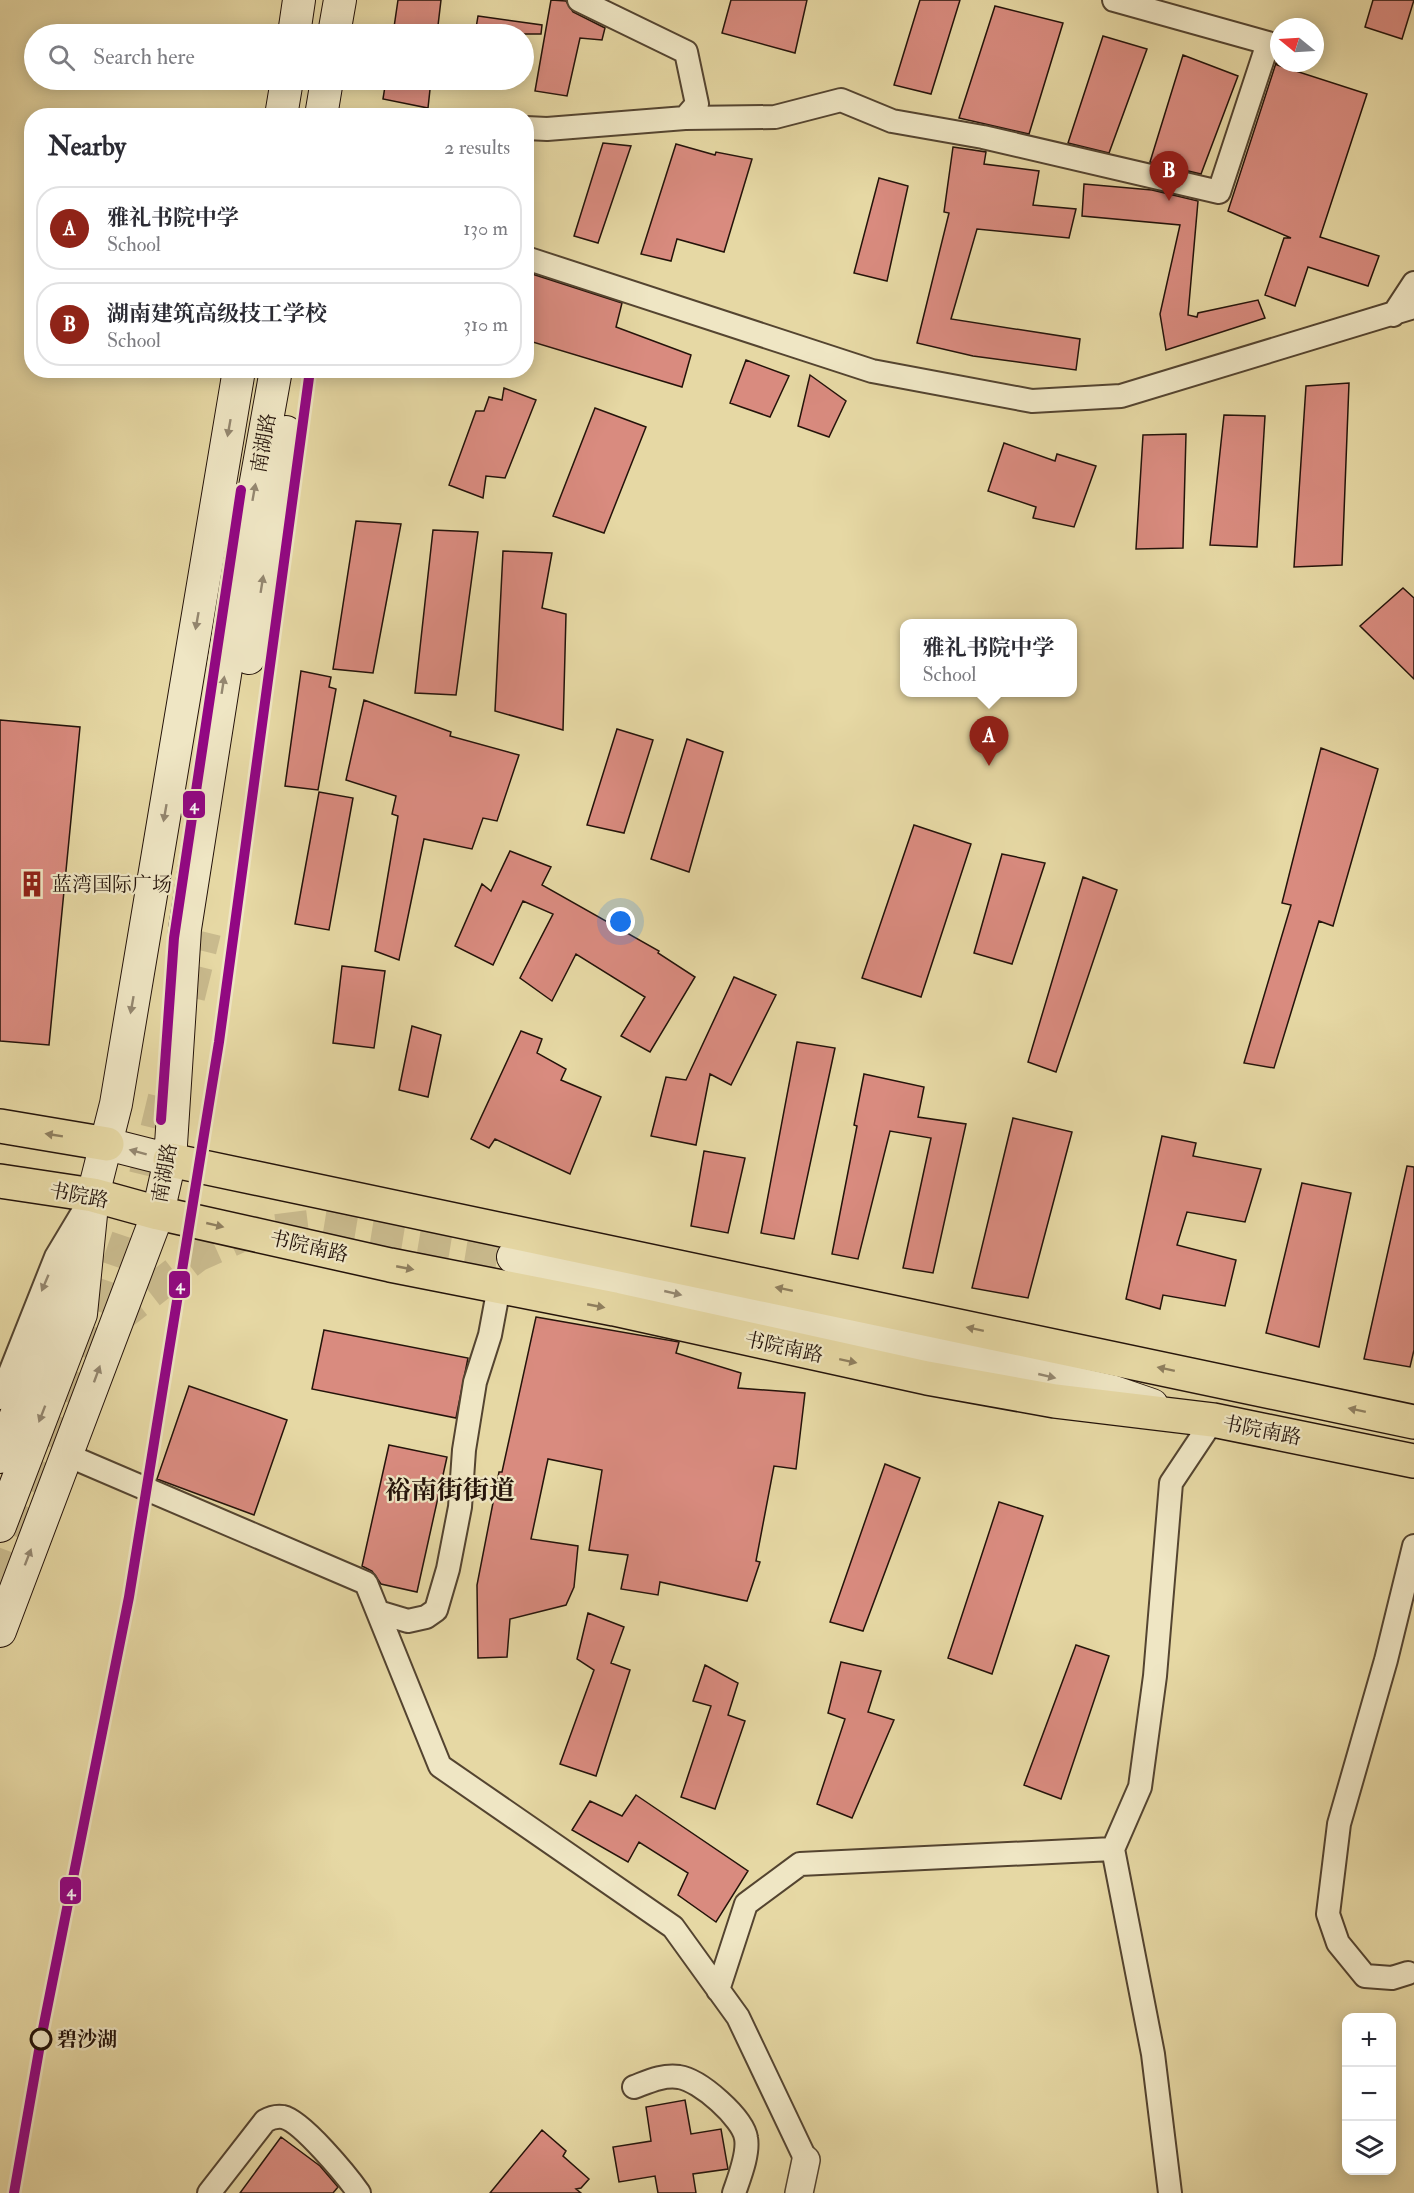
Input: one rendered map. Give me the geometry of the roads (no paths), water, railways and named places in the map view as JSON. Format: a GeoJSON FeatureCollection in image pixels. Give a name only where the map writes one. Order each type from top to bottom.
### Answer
{"type":"FeatureCollection","features":[{"type":"Feature","properties":{"kind":"main road"},"geometry":{"type":"LineString","coordinates":[[295,24],[299,0]]}},
{"type":"Feature","properties":{"kind":"main road"},"geometry":{"type":"LineString","coordinates":[[336,24],[340,0]]}},
{"type":"Feature","properties":{"kind":"main road"},"geometry":{"type":"LineString","coordinates":[[282,108],[285,90]]}},
{"type":"Feature","properties":{"kind":"main road"},"geometry":{"type":"LineString","coordinates":[[322,108],[325,90]]}},
{"type":"Feature","properties":{"kind":"main road","name":"南湖路"},"geometry":{"type":"LineString","coordinates":[[0,1526],[81,1314],[93,1195],[107,1144],[237,378]]}},
{"type":"Feature","properties":{"kind":"main road","name":"南湖路"},"geometry":{"type":"LineString","coordinates":[[0,1631],[158,1213],[170,1160],[185,929],[251,509],[275,378]]}},
{"type":"Feature","properties":{"kind":"main road"},"geometry":{"type":"LineString","coordinates":[[205,932],[283,453],[291,378]]}},
{"type":"Feature","properties":{"kind":"main road"},"geometry":{"type":"LineString","coordinates":[[0,1126],[107,1144],[170,1160]]}},
{"type":"Feature","properties":{"kind":"main road","name":"书院南路"},"geometry":{"type":"LineString","coordinates":[[170,1160],[1414,1422]]}},
{"type":"Feature","properties":{"kind":"main road","name":"书院路"},"geometry":{"type":"LineString","coordinates":[[0,1181],[93,1195],[158,1213]]}},
{"type":"Feature","properties":{"kind":"main road"},"geometry":{"type":"LineString","coordinates":[[0,1457],[46,1337],[93,1195]]}},
{"type":"Feature","properties":{"kind":"main road","name":"书院南路"},"geometry":{"type":"LineString","coordinates":[[158,1213],[927,1378],[1055,1401],[1214,1420],[1414,1461]]}},
{"type":"Feature","properties":{"kind":"main road"},"geometry":{"type":"LineString","coordinates":[[513,1257],[1111,1391],[1176,1414]]}},
{"type":"Feature","properties":{"kind":"street"},"geometry":{"type":"LineString","coordinates":[[579,0],[686,52],[697,104],[685,118]]}},
{"type":"Feature","properties":{"kind":"street"},"geometry":{"type":"LineString","coordinates":[[534,128],[685,118],[775,117],[841,100],[892,121],[983,137],[1219,192],[1268,43],[1113,0]]}},
{"type":"Feature","properties":{"kind":"street"},"geometry":{"type":"LineString","coordinates":[[534,261],[872,371],[1032,401],[1121,396],[1414,307]]}},
{"type":"Feature","properties":{"kind":"street"},"geometry":{"type":"LineString","coordinates":[[1393,315],[1414,283]]}},
{"type":"Feature","properties":{"kind":"street"},"geometry":{"type":"LineString","coordinates":[[0,1398],[56,1257],[93,1195]]}},
{"type":"Feature","properties":{"kind":"street"},"geometry":{"type":"LineString","coordinates":[[378,1612],[408,1622],[426,1617],[436,1610],[448,1569],[460,1507],[464,1450],[475,1382],[490,1335],[499,1287]]}},
{"type":"Feature","properties":{"kind":"street"},"geometry":{"type":"LineString","coordinates":[[1170,2193],[1153,2054],[1113,1849],[1140,1787],[1155,1676],[1171,1483],[1214,1420]]}},
{"type":"Feature","properties":{"kind":"street"},"geometry":{"type":"LineString","coordinates":[[67,1455],[366,1583],[440,1766],[673,1926],[738,2017],[806,2160],[799,2193]]}},
{"type":"Feature","properties":{"kind":"street"},"geometry":{"type":"LineString","coordinates":[[1408,1973],[1392,1978],[1365,1976],[1338,1943],[1328,1914],[1339,1824],[1386,1660],[1414,1546]]}},
{"type":"Feature","properties":{"kind":"street"},"geometry":{"type":"LineString","coordinates":[[718,1990],[746,1904],[800,1864],[1113,1849]]}},
{"type":"Feature","properties":{"kind":"street"},"geometry":{"type":"LineString","coordinates":[[634,2087],[660,2077],[682,2077],[699,2086],[740,2121],[747,2140],[734,2193]]}},
{"type":"Feature","properties":{"kind":"street"},"geometry":{"type":"LineString","coordinates":[[209,2193],[265,2121],[274,2117],[284,2117],[299,2128],[337,2164],[359,2193]]}},
{"type":"Feature","properties":{"kind":"tunnel"},"geometry":{"type":"LineString","coordinates":[[189,997],[205,932]]}},
{"type":"Feature","properties":{"kind":"tunnel"},"geometry":{"type":"LineString","coordinates":[[0,1582],[93,1338],[136,1212],[166,1089]]}},
{"type":"Feature","properties":{"kind":"tunnel"},"geometry":{"type":"LineString","coordinates":[[112,1322],[197,1256],[246,1234],[317,1225],[513,1257]]}},
{"type":"Feature","properties":{"kind":"place","name":"湖南建筑高级技工学校"},"geometry":{"type":"Point","coordinates":[1169,201]}},
{"type":"Feature","properties":{"kind":"place","name":"雅礼书院中学"},"geometry":{"type":"Point","coordinates":[989,766]}},
{"type":"Feature","properties":{"kind":"place","name":"蓝湾国际广场"},"geometry":{"type":"Point","coordinates":[32,884]}},
{"type":"Feature","properties":{"kind":"place","name":"碧沙湖"},"geometry":{"type":"Point","coordinates":[41,2039]}},
{"type":"Feature","properties":{"kind":"district","name":"裕南街街道"},"geometry":{"type":"Point","coordinates":[450,1490]}}]}
